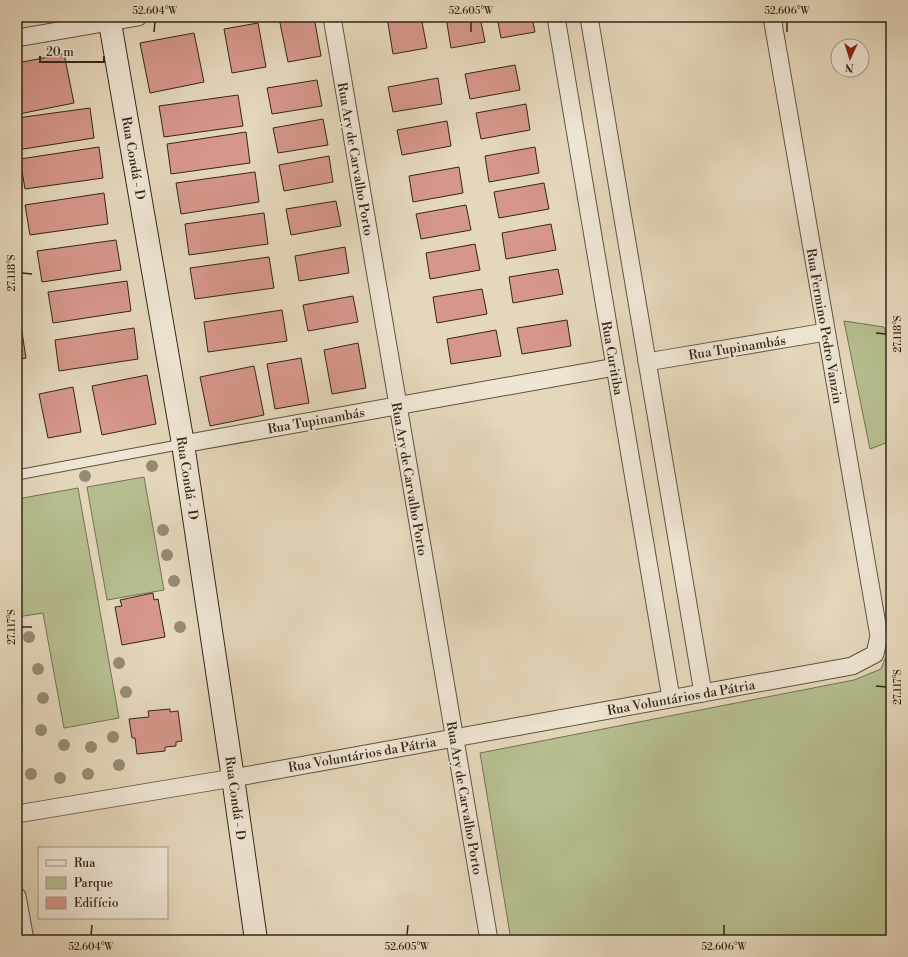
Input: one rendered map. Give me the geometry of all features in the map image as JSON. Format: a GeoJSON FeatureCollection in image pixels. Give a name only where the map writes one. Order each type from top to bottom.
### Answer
{"type":"FeatureCollection","features":[{"type":"Feature","properties":{"kind":"street"},"geometry":{"type":"LineString","coordinates":[[17,38],[110,19],[138,17]]}},
{"type":"Feature","properties":{"kind":"street","name":"Rua Ary de Carvalho Porto"},"geometry":{"type":"LineString","coordinates":[[332,17],[489,940]]}},
{"type":"Feature","properties":{"kind":"street","name":"Rua Curitiba"},"geometry":{"type":"LineString","coordinates":[[556,17],[670,698]]}},
{"type":"Feature","properties":{"kind":"street"},"geometry":{"type":"LineString","coordinates":[[589,17],[703,692]]}},
{"type":"Feature","properties":{"kind":"street","name":"Rua Fermino Pedro Vanzin"},"geometry":{"type":"LineString","coordinates":[[772,17],[879,636]]}},
{"type":"Feature","properties":{"kind":"street","name":"Rua Condá - D"},"geometry":{"type":"LineString","coordinates":[[110,19],[183,444],[256,940]]}},
{"type":"Feature","properties":{"kind":"street","name":"Rua Tupinambás"},"geometry":{"type":"LineString","coordinates":[[647,362],[826,332]]}},
{"type":"Feature","properties":{"kind":"street","name":"Rua Tupinambás"},"geometry":{"type":"LineString","coordinates":[[183,444],[615,367]]}},
{"type":"Feature","properties":{"kind":"street","name":"Rua Voluntários da Pátria"},"geometry":{"type":"LineString","coordinates":[[17,814],[233,778],[852,666],[875,654],[879,636]]}},
{"type":"Feature","properties":{"kind":"street"},"geometry":{"type":"LineString","coordinates":[[17,896],[25,940]]}},
{"type":"Feature","properties":{"kind":"lane","name":"Rua Tupinambás"},"geometry":{"type":"LineString","coordinates":[[17,475],[183,444]]}},
{"type":"Feature","properties":{"kind":"green space"},"geometry":{"type":"Polygon","coordinates":[[[844,321],[884,327],[891,356],[891,441],[870,449],[844,321]]]}},
{"type":"Feature","properties":{"kind":"green space"},"geometry":{"type":"Polygon","coordinates":[[[144,477],[164,590],[107,600],[87,487],[144,477]]]}},
{"type":"Feature","properties":{"kind":"green space"},"geometry":{"type":"Polygon","coordinates":[[[78,488],[119,718],[64,728],[43,613],[17,617],[17,499],[78,488]]]}},
{"type":"Feature","properties":{"kind":"green space"},"geometry":{"type":"Polygon","coordinates":[[[891,644],[891,940],[511,940],[480,753],[854,680],[881,669],[891,644]]]}},
{"type":"Feature","properties":{"kind":"building"},"geometry":{"type":"Polygon","coordinates":[[[314,17],[321,56],[288,62],[279,18],[314,17]]]}},
{"type":"Feature","properties":{"kind":"building"},"geometry":{"type":"Polygon","coordinates":[[[387,17],[421,17],[427,48],[393,54],[387,17]]]}},
{"type":"Feature","properties":{"kind":"building"},"geometry":{"type":"Polygon","coordinates":[[[446,17],[480,17],[485,42],[451,48],[446,17]]]}},
{"type":"Feature","properties":{"kind":"building"},"geometry":{"type":"Polygon","coordinates":[[[497,17],[532,17],[535,32],[501,38],[497,17]]]}},
{"type":"Feature","properties":{"kind":"building"},"geometry":{"type":"Polygon","coordinates":[[[258,23],[266,67],[232,73],[224,29],[258,23]]]}},
{"type":"Feature","properties":{"kind":"building"},"geometry":{"type":"Polygon","coordinates":[[[194,33],[204,82],[150,93],[140,43],[194,33]]]}},
{"type":"Feature","properties":{"kind":"building"},"geometry":{"type":"Polygon","coordinates":[[[64,54],[74,103],[19,114],[17,101],[17,63],[64,54]]]}},
{"type":"Feature","properties":{"kind":"building"},"geometry":{"type":"Polygon","coordinates":[[[515,65],[520,90],[470,99],[465,74],[515,65]]]}},
{"type":"Feature","properties":{"kind":"building"},"geometry":{"type":"Polygon","coordinates":[[[438,78],[442,104],[393,112],[388,87],[438,78]]]}},
{"type":"Feature","properties":{"kind":"building"},"geometry":{"type":"Polygon","coordinates":[[[317,80],[322,106],[272,114],[267,88],[317,80]]]}},
{"type":"Feature","properties":{"kind":"building"},"geometry":{"type":"Polygon","coordinates":[[[238,95],[243,126],[164,137],[159,106],[238,95]]]}},
{"type":"Feature","properties":{"kind":"building"},"geometry":{"type":"Polygon","coordinates":[[[526,104],[530,130],[481,139],[476,113],[526,104]]]}},
{"type":"Feature","properties":{"kind":"building"},"geometry":{"type":"Polygon","coordinates":[[[90,108],[94,138],[17,150],[17,118],[90,108]]]}},
{"type":"Feature","properties":{"kind":"building"},"geometry":{"type":"Polygon","coordinates":[[[323,119],[328,145],[278,153],[273,128],[323,119]]]}},
{"type":"Feature","properties":{"kind":"building"},"geometry":{"type":"Polygon","coordinates":[[[447,121],[451,146],[402,155],[397,130],[447,121]]]}},
{"type":"Feature","properties":{"kind":"building"},"geometry":{"type":"Polygon","coordinates":[[[246,132],[250,163],[171,174],[167,144],[246,132]]]}},
{"type":"Feature","properties":{"kind":"building"},"geometry":{"type":"Polygon","coordinates":[[[99,147],[103,178],[25,189],[20,159],[99,147]]]}},
{"type":"Feature","properties":{"kind":"building"},"geometry":{"type":"Polygon","coordinates":[[[535,147],[539,173],[489,182],[485,156],[535,147]]]}},
{"type":"Feature","properties":{"kind":"building"},"geometry":{"type":"Polygon","coordinates":[[[329,156],[333,182],[284,191],[279,165],[329,156]]]}},
{"type":"Feature","properties":{"kind":"building"},"geometry":{"type":"Polygon","coordinates":[[[459,167],[463,193],[413,202],[409,176],[459,167]]]}},
{"type":"Feature","properties":{"kind":"building"},"geometry":{"type":"Polygon","coordinates":[[[255,172],[259,202],[181,214],[176,183],[255,172]]]}},
{"type":"Feature","properties":{"kind":"building"},"geometry":{"type":"Polygon","coordinates":[[[544,183],[549,209],[499,218],[494,192],[544,183]]]}},
{"type":"Feature","properties":{"kind":"building"},"geometry":{"type":"Polygon","coordinates":[[[104,193],[108,224],[30,235],[25,205],[104,193]]]}},
{"type":"Feature","properties":{"kind":"building"},"geometry":{"type":"Polygon","coordinates":[[[336,201],[341,226],[291,235],[286,209],[336,201]]]}},
{"type":"Feature","properties":{"kind":"building"},"geometry":{"type":"Polygon","coordinates":[[[466,205],[471,230],[421,239],[416,214],[466,205]]]}},
{"type":"Feature","properties":{"kind":"building"},"geometry":{"type":"Polygon","coordinates":[[[264,213],[268,244],[189,255],[185,224],[264,213]]]}},
{"type":"Feature","properties":{"kind":"building"},"geometry":{"type":"Polygon","coordinates":[[[551,224],[556,250],[506,259],[502,233],[551,224]]]}},
{"type":"Feature","properties":{"kind":"building"},"geometry":{"type":"Polygon","coordinates":[[[116,240],[121,270],[42,282],[37,251],[116,240]]]}},
{"type":"Feature","properties":{"kind":"building"},"geometry":{"type":"Polygon","coordinates":[[[475,244],[480,270],[430,279],[426,253],[475,244]]]}},
{"type":"Feature","properties":{"kind":"building"},"geometry":{"type":"Polygon","coordinates":[[[345,247],[349,273],[299,281],[295,256],[345,247]]]}},
{"type":"Feature","properties":{"kind":"building"},"geometry":{"type":"Polygon","coordinates":[[[269,257],[274,288],[195,299],[190,268],[269,257]]]}},
{"type":"Feature","properties":{"kind":"building"},"geometry":{"type":"Polygon","coordinates":[[[558,269],[563,294],[513,303],[509,277],[558,269]]]}},
{"type":"Feature","properties":{"kind":"building"},"geometry":{"type":"Polygon","coordinates":[[[127,281],[131,311],[53,323],[48,292],[127,281]]]}},
{"type":"Feature","properties":{"kind":"building"},"geometry":{"type":"Polygon","coordinates":[[[482,289],[487,314],[437,323],[433,297],[482,289]]]}},
{"type":"Feature","properties":{"kind":"building"},"geometry":{"type":"Polygon","coordinates":[[[17,293],[21,314],[17,314],[17,293]]]}},
{"type":"Feature","properties":{"kind":"building"},"geometry":{"type":"Polygon","coordinates":[[[353,296],[358,322],[308,331],[303,305],[353,296]]]}},
{"type":"Feature","properties":{"kind":"building"},"geometry":{"type":"Polygon","coordinates":[[[282,310],[287,341],[208,352],[204,322],[282,310]]]}},
{"type":"Feature","properties":{"kind":"building"},"geometry":{"type":"Polygon","coordinates":[[[567,320],[571,346],[522,354],[517,328],[567,320]]]}},
{"type":"Feature","properties":{"kind":"building"},"geometry":{"type":"Polygon","coordinates":[[[134,328],[138,359],[59,371],[55,340],[134,328]]]}},
{"type":"Feature","properties":{"kind":"building"},"geometry":{"type":"Polygon","coordinates":[[[496,330],[501,356],[451,364],[447,339],[496,330]]]}},
{"type":"Feature","properties":{"kind":"building"},"geometry":{"type":"Polygon","coordinates":[[[22,332],[26,358],[17,360],[17,333],[22,332]]]}},
{"type":"Feature","properties":{"kind":"building"},"geometry":{"type":"Polygon","coordinates":[[[358,343],[366,388],[332,394],[324,350],[358,343]]]}},
{"type":"Feature","properties":{"kind":"building"},"geometry":{"type":"Polygon","coordinates":[[[301,358],[309,403],[275,409],[267,364],[301,358]]]}},
{"type":"Feature","properties":{"kind":"building"},"geometry":{"type":"Polygon","coordinates":[[[254,366],[264,415],[210,426],[200,377],[254,366]]]}},
{"type":"Feature","properties":{"kind":"building"},"geometry":{"type":"Polygon","coordinates":[[[147,375],[156,424],[102,435],[92,386],[147,375]]]}},
{"type":"Feature","properties":{"kind":"building"},"geometry":{"type":"Polygon","coordinates":[[[73,387],[81,432],[48,438],[39,394],[73,387]]]}},
{"type":"Feature","properties":{"kind":"building"},"geometry":{"type":"Polygon","coordinates":[[[153,593],[154,600],[158,599],[165,637],[122,645],[115,607],[122,606],[120,600],[153,593]]]}},
{"type":"Feature","properties":{"kind":"building"},"geometry":{"type":"Polygon","coordinates":[[[170,709],[170,712],[178,711],[182,741],[176,742],[176,746],[165,747],[165,751],[137,754],[135,738],[132,738],[129,719],[149,717],[148,711],[170,709]]]}}]}
